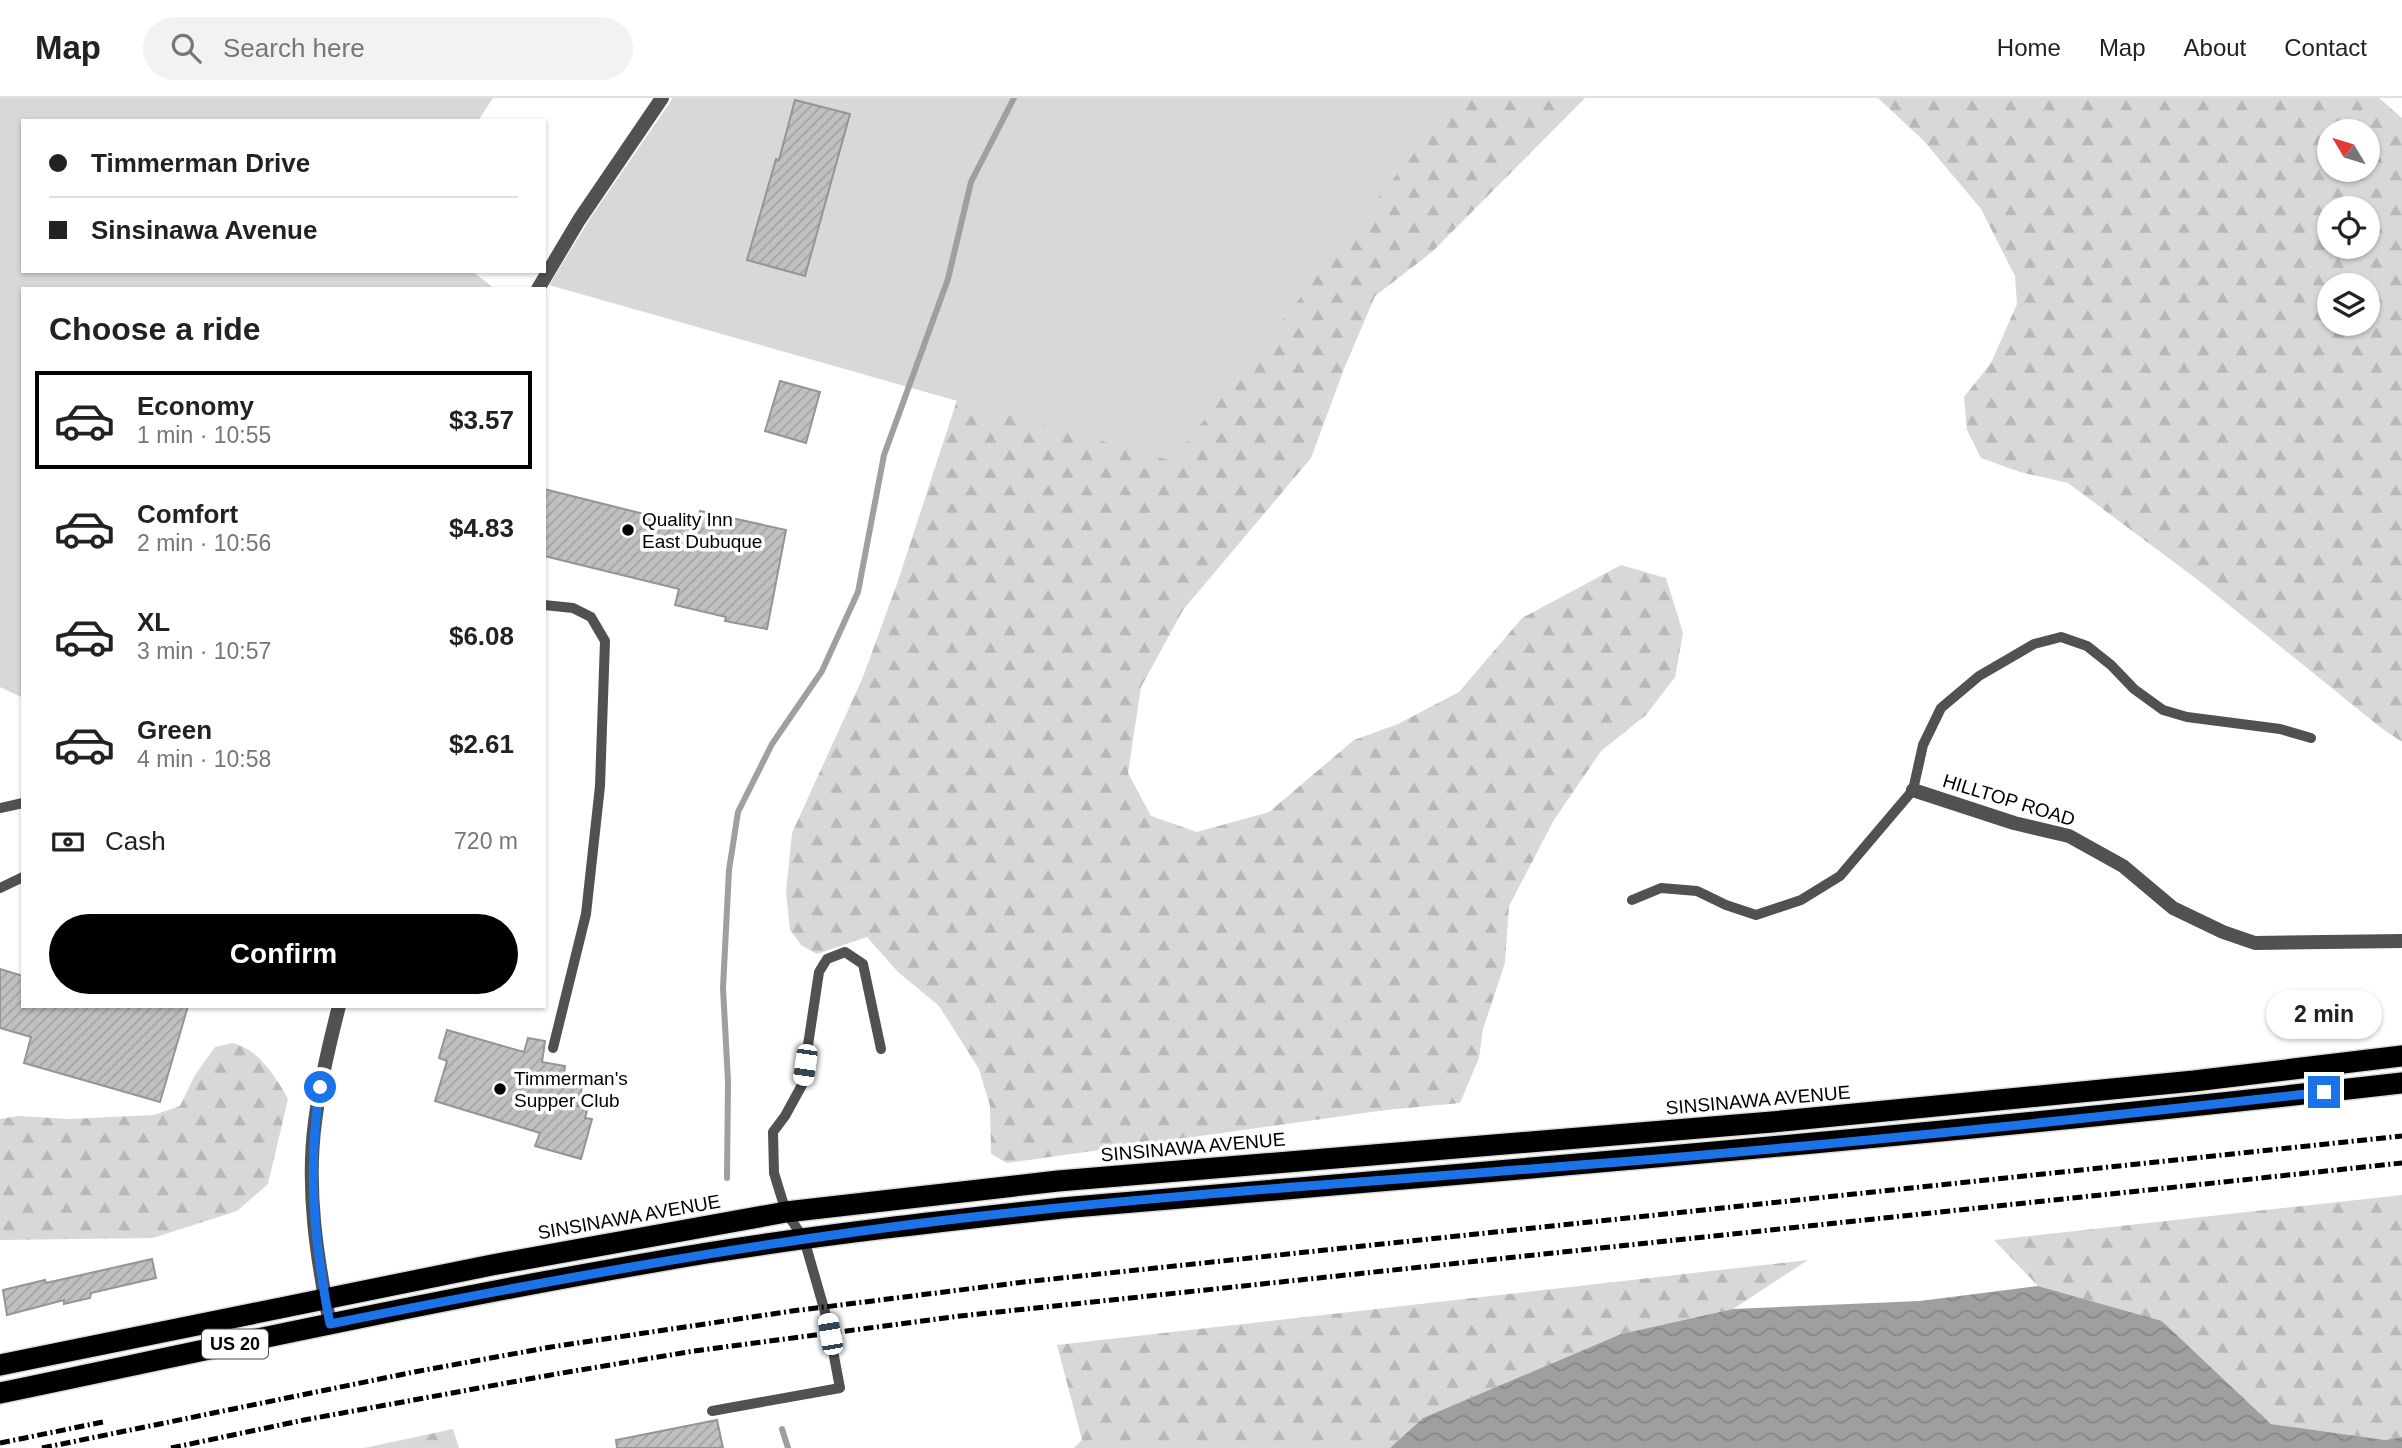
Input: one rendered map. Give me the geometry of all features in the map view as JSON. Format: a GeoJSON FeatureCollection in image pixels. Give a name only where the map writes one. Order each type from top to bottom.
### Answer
{"type":"FeatureCollection","features":[{"type":"Feature","properties":{"kind":"highway","name":"SINSINAWA AVENUE"},"geometry":{"type":"LineString","coordinates":[[0,1365],[542,1256],[786,1212],[1058,1181],[1772,1122],[2402,1056]]}},
{"type":"Feature","properties":{"kind":"highway","name":"US 20"},"geometry":{"type":"LineString","coordinates":[[0,1393],[570,1277],[804,1239],[1062,1208],[1750,1150],[2193,1107],[2402,1083]]}},
{"type":"Feature","properties":{"kind":"street"},"geometry":{"type":"LineString","coordinates":[[539,287],[579,220],[662,98]]}},
{"type":"Feature","properties":{"kind":"street","name":"HILLTOP ROAD"},"geometry":{"type":"LineString","coordinates":[[1913,790],[2014,822],[2069,836],[2123,866],[2173,908],[2223,932],[2255,943],[2402,941]]}},
{"type":"Feature","properties":{"kind":"street"},"geometry":{"type":"LineString","coordinates":[[330,1324],[313,1220],[312,1173],[314,1124],[323,1068],[338,1008]]}},
{"type":"Feature","properties":{"kind":"lane"},"geometry":{"type":"LineString","coordinates":[[546,605],[573,608],[591,617],[605,641],[600,786],[586,914],[553,1048]]}},
{"type":"Feature","properties":{"kind":"lane"},"geometry":{"type":"LineString","coordinates":[[1632,900],[1661,888],[1697,891],[1756,915],[1801,900],[1840,876],[1913,790],[1923,745],[1941,708],[1979,676],[2034,644],[2061,637],[2087,646],[2111,665],[2134,689],[2163,710],[2187,717],[2280,729],[2311,738]]}},
{"type":"Feature","properties":{"kind":"lane"},"geometry":{"type":"LineString","coordinates":[[0,808],[21,803]]}},
{"type":"Feature","properties":{"kind":"lane"},"geometry":{"type":"LineString","coordinates":[[0,888],[21,878]]}},
{"type":"Feature","properties":{"kind":"lane"},"geometry":{"type":"LineString","coordinates":[[712,1411],[840,1388],[824,1307],[804,1239],[786,1212],[774,1173],[773,1132],[802,1086],[819,972],[827,959],[845,952],[863,964],[881,1049]]}},
{"type":"Feature","properties":{"kind":"green space"},"geometry":{"type":"Polygon","coordinates":[[[0,98],[493,98],[479,119],[21,119],[21,273],[475,273],[492,287],[21,287],[21,697],[0,687],[0,98]]]}},
{"type":"Feature","properties":{"kind":"green space"},"geometry":{"type":"Polygon","coordinates":[[[673,98],[1458,98],[1172,462],[549,285],[591,217],[673,98]]]}},
{"type":"Feature","properties":{"kind":"green space"},"geometry":{"type":"Polygon","coordinates":[[[1457,98],[1585,98],[1432,252],[1375,296],[1311,458],[1183,610],[1141,687],[1128,773],[1151,816],[1197,832],[1269,812],[1354,740],[1398,724],[1459,692],[1522,618],[1621,565],[1666,578],[1683,633],[1675,677],[1646,715],[1601,751],[1554,820],[1509,906],[1505,963],[1483,1029],[1479,1058],[1460,1103],[1386,1110],[1007,1163],[991,1154],[990,1106],[979,1069],[939,1006],[898,972],[867,937],[817,954],[801,945],[790,930],[786,892],[792,833],[863,677],[898,581],[957,400],[1172,461],[1457,98]]]}},
{"type":"Feature","properties":{"kind":"green space"},"geometry":{"type":"Polygon","coordinates":[[[1878,98],[2379,98],[2402,118],[2402,742],[2198,580],[2068,483],[2020,472],[1981,458],[1967,430],[1964,397],[1991,363],[2017,304],[2015,276],[1981,209],[1924,141],[1878,98]]]}},
{"type":"Feature","properties":{"kind":"green space"},"geometry":{"type":"Polygon","coordinates":[[[232,1043],[258,1057],[288,1099],[268,1184],[237,1211],[153,1238],[0,1240],[0,1119],[18,1116],[69,1119],[154,1115],[180,1106],[195,1075],[215,1047],[232,1043]]]}},
{"type":"Feature","properties":{"kind":"green space"},"geometry":{"type":"Polygon","coordinates":[[[2402,1195],[2402,1437],[2385,1440],[2271,1424],[2162,1321],[2038,1286],[1994,1240],[2402,1195]]]}},
{"type":"Feature","properties":{"kind":"green space"},"geometry":{"type":"Polygon","coordinates":[[[1808,1260],[1733,1309],[1621,1334],[1423,1418],[1390,1448],[1074,1448],[1082,1440],[1057,1345],[1808,1260]]]}},
{"type":"Feature","properties":{"kind":"green space"},"geometry":{"type":"Polygon","coordinates":[[[453,1429],[459,1448],[364,1448],[453,1429]]]}},
{"type":"Feature","properties":{"kind":"water"},"geometry":{"type":"Polygon","coordinates":[[[2038,1286],[2162,1321],[2271,1424],[2385,1440],[2402,1437],[2402,1448],[1390,1448],[1423,1418],[1621,1334],[1733,1309],[1920,1301],[2038,1286]]]}},
{"type":"Feature","properties":{"kind":"building"},"geometry":{"type":"Polygon","coordinates":[[[795,100],[850,114],[805,276],[747,260],[795,100]]]}},
{"type":"Feature","properties":{"kind":"building"},"geometry":{"type":"Polygon","coordinates":[[[780,381],[820,392],[806,443],[765,431],[780,381]]]}},
{"type":"Feature","properties":{"kind":"building"},"geometry":{"type":"Polygon","coordinates":[[[546,490],[696,527],[700,511],[786,530],[767,629],[725,621],[726,617],[675,605],[679,589],[546,556],[546,490]]]}},
{"type":"Feature","properties":{"kind":"building"},"geometry":{"type":"Polygon","coordinates":[[[0,969],[21,975],[21,1008],[187,1008],[160,1102],[24,1063],[31,1037],[0,1028],[0,969]]]}},
{"type":"Feature","properties":{"kind":"building"},"geometry":{"type":"Polygon","coordinates":[[[447,1030],[524,1052],[528,1038],[545,1041],[542,1062],[565,1066],[563,1080],[583,1082],[578,1106],[588,1107],[585,1118],[592,1119],[581,1159],[535,1146],[540,1133],[435,1101],[447,1061],[439,1058],[447,1030]]]}},
{"type":"Feature","properties":{"kind":"building"},"geometry":{"type":"Polygon","coordinates":[[[152,1259],[156,1278],[91,1293],[90,1298],[64,1304],[64,1300],[7,1315],[3,1290],[152,1259]]]}},
{"type":"Feature","properties":{"kind":"building"},"geometry":{"type":"Polygon","coordinates":[[[717,1420],[723,1448],[617,1448],[616,1440],[717,1420]]]}},
{"type":"Feature","properties":{"kind":"waterway"},"geometry":{"type":"LineString","coordinates":[[727,1178],[728,1081],[723,988],[729,870],[738,812],[772,744],[822,671],[858,592],[884,455],[948,279],[971,182],[1014,98]]}},
{"type":"Feature","properties":{"kind":"waterway"},"geometry":{"type":"LineString","coordinates":[[782,1429],[788,1448]]}},
{"type":"Feature","properties":{"kind":"railway"},"geometry":{"type":"LineString","coordinates":[[42,1448],[414,1372],[551,1347],[792,1311],[1024,1282],[2402,1136]]}},
{"type":"Feature","properties":{"kind":"railway"},"geometry":{"type":"LineString","coordinates":[[171,1448],[304,1420],[556,1374],[694,1351],[960,1316],[2402,1163]]}},
{"type":"Feature","properties":{"kind":"railway"},"geometry":{"type":"LineString","coordinates":[[0,1443],[103,1422]]}},
{"type":"Feature","properties":{"kind":"place","name":"Quality Inn East Dubuque"},"geometry":{"type":"Point","coordinates":[628,530]}},
{"type":"Feature","properties":{"kind":"place","name":"Timmerman's Supper Club"},"geometry":{"type":"Point","coordinates":[500,1089]}},
{"type":"Feature","properties":{"kind":"route"},"geometry":{"type":"LineString","coordinates":[[320,1087],[314,1124],[313,1220],[330,1324],[498,1290],[709,1253],[946,1220],[1088,1205],[1750,1150],[2324,1092]]}}]}
